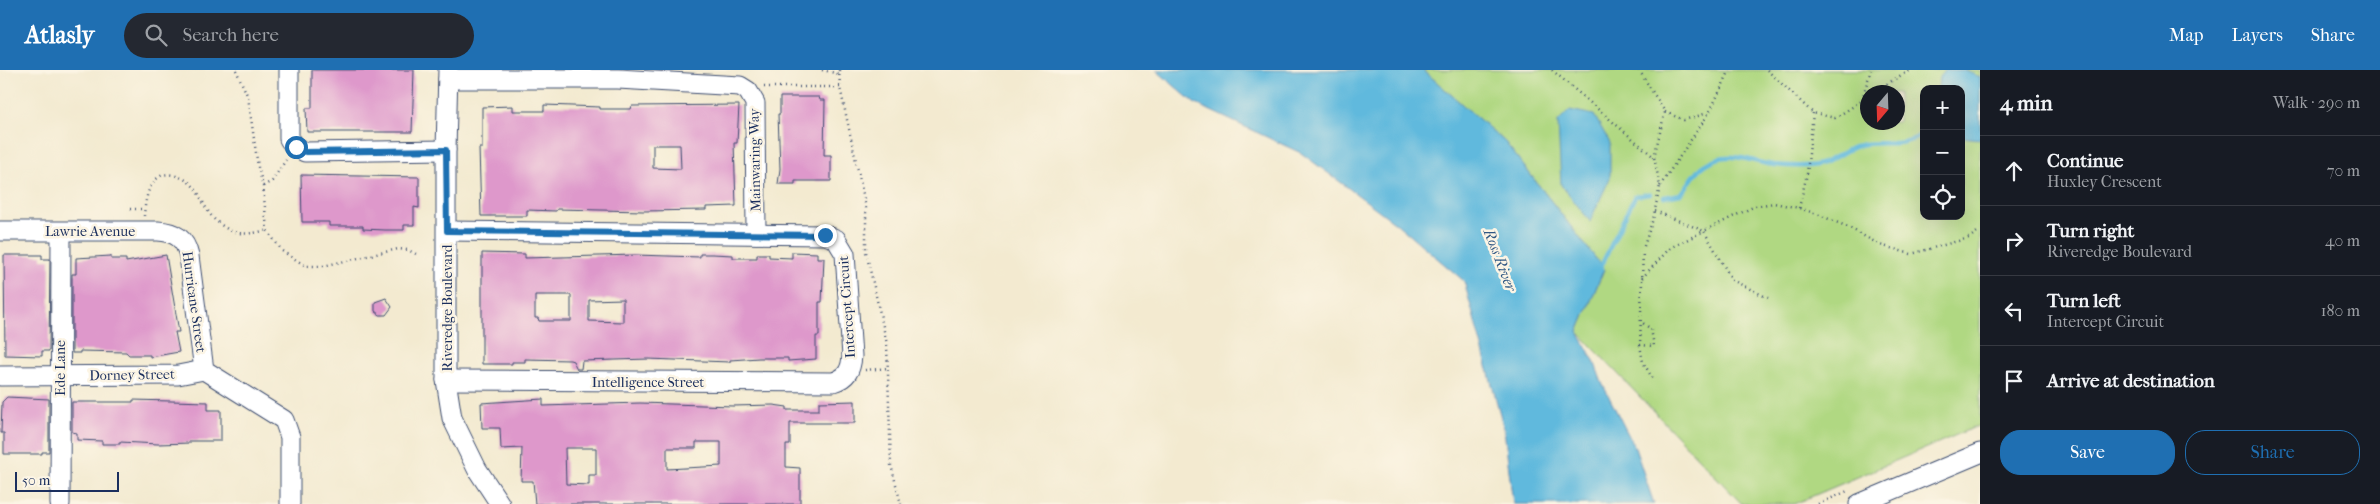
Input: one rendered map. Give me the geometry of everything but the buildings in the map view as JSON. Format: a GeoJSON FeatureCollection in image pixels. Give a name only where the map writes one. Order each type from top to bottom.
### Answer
{"type":"FeatureCollection","features":[{"type":"Feature","properties":{"kind":"street"},"geometry":{"type":"LineString","coordinates":[[289,70],[289,139],[296,147],[305,152],[446,150]]}},
{"type":"Feature","properties":{"kind":"street","name":"Mainwaring Way"},"geometry":{"type":"LineString","coordinates":[[448,75],[618,79],[740,86],[748,90],[755,103],[756,234]]}},
{"type":"Feature","properties":{"kind":"street","name":"Riveredge Boulevard"},"geometry":{"type":"LineString","coordinates":[[448,75],[446,150],[446,380],[452,418],[477,468],[500,504]]}},
{"type":"Feature","properties":{"kind":"street","name":"Lawrie Avenue"},"geometry":{"type":"LineString","coordinates":[[0,230],[61,232],[158,230],[174,233],[179,237]]}},
{"type":"Feature","properties":{"kind":"street","name":"Intercept Circuit"},"geometry":{"type":"LineString","coordinates":[[447,231],[825,235],[836,239],[842,246],[845,254],[849,371]]}},
{"type":"Feature","properties":{"kind":"street","name":"Ede Lane"},"geometry":{"type":"LineString","coordinates":[[60,504],[61,232]]}},
{"type":"Feature","properties":{"kind":"street","name":"Hurricane Street"},"geometry":{"type":"LineString","coordinates":[[179,237],[184,242],[189,256],[204,370],[284,420],[290,437],[290,504]]}},
{"type":"Feature","properties":{"kind":"street","name":"Dorney Street"},"geometry":{"type":"LineString","coordinates":[[0,376],[178,375],[204,370]]}},
{"type":"Feature","properties":{"kind":"street","name":"Intelligence Street"},"geometry":{"type":"LineString","coordinates":[[446,380],[834,382],[842,379],[849,371]]}},
{"type":"Feature","properties":{"kind":"street"},"geometry":{"type":"LineString","coordinates":[[1860,504],[1980,453]]}},
{"type":"Feature","properties":{"kind":"path"},"geometry":{"type":"LineString","coordinates":[[236,70],[248,97],[258,167],[263,186],[267,230],[282,252],[306,266],[339,264],[398,249],[408,250],[418,255]]}},
{"type":"Feature","properties":{"kind":"path"},"geometry":{"type":"LineString","coordinates":[[822,70],[839,74]]}},
{"type":"Feature","properties":{"kind":"path"},"geometry":{"type":"LineString","coordinates":[[839,70],[840,86],[866,208],[866,252],[887,344],[890,464],[901,504]]}},
{"type":"Feature","properties":{"kind":"path"},"geometry":{"type":"LineString","coordinates":[[1552,70],[1654,157]]}},
{"type":"Feature","properties":{"kind":"path"},"geometry":{"type":"LineString","coordinates":[[1639,70],[1665,112],[1684,120],[1709,113]]}},
{"type":"Feature","properties":{"kind":"path"},"geometry":{"type":"LineString","coordinates":[[1654,381],[1643,362],[1640,345],[1643,250],[1655,211],[1660,186],[1709,113],[1730,70]]}},
{"type":"Feature","properties":{"kind":"path"},"geometry":{"type":"LineString","coordinates":[[1767,70],[1813,113],[1835,118],[1860,102]]}},
{"type":"Feature","properties":{"kind":"path"},"geometry":{"type":"LineString","coordinates":[[1866,85],[1871,70]]}},
{"type":"Feature","properties":{"kind":"path"},"geometry":{"type":"LineString","coordinates":[[1885,85],[1912,70]]}},
{"type":"Feature","properties":{"kind":"path"},"geometry":{"type":"LineString","coordinates":[[748,90],[756,87],[840,86]]}},
{"type":"Feature","properties":{"kind":"path"},"geometry":{"type":"LineString","coordinates":[[1660,186],[1654,157],[1665,112]]}},
{"type":"Feature","properties":{"kind":"path"},"geometry":{"type":"LineString","coordinates":[[1799,208],[1807,174],[1813,113]]}},
{"type":"Feature","properties":{"kind":"path"},"geometry":{"type":"LineString","coordinates":[[263,186],[272,181],[296,147]]}},
{"type":"Feature","properties":{"kind":"path"},"geometry":{"type":"LineString","coordinates":[[144,217],[147,196],[156,179],[162,174],[170,175],[192,184],[201,195],[215,220],[230,230],[250,234],[267,230]]}},
{"type":"Feature","properties":{"kind":"path"},"geometry":{"type":"LineString","coordinates":[[1642,278],[1670,248],[1755,206],[1774,203],[1799,208],[1848,227],[1880,245],[1911,254],[1969,238],[1980,230]]}},
{"type":"Feature","properties":{"kind":"path"},"geometry":{"type":"LineString","coordinates":[[130,209],[144,209]]}},
{"type":"Feature","properties":{"kind":"path"},"geometry":{"type":"LineString","coordinates":[[1655,211],[1704,231],[1732,280],[1768,298]]}},
{"type":"Feature","properties":{"kind":"path"},"geometry":{"type":"LineString","coordinates":[[1640,321],[1651,330],[1654,346],[1640,345]]}},
{"type":"Feature","properties":{"kind":"path"},"geometry":{"type":"LineString","coordinates":[[849,371],[889,368]]}},
{"type":"Feature","properties":{"kind":"green space"},"geometry":{"type":"Polygon","coordinates":[[[1423,70],[1980,70],[1980,425],[1794,504],[1742,504],[1578,332],[1604,269],[1505,142],[1423,70]]]}},
{"type":"Feature","properties":{"kind":"water","name":"Ross River"},"geometry":{"type":"Polygon","coordinates":[[[1156,70],[1423,70],[1505,142],[1604,269],[1578,332],[1594,361],[1602,383],[1635,448],[1654,504],[1513,504],[1504,429],[1464,281],[1397,224],[1301,153],[1194,103],[1156,70]]]}},
{"type":"Feature","properties":{"kind":"water"},"geometry":{"type":"Polygon","coordinates":[[[1945,70],[1963,70],[1980,77],[1980,139],[1965,137],[1965,85],[1938,85],[1939,77],[1945,70]]]}},
{"type":"Feature","properties":{"kind":"water"},"geometry":{"type":"Polygon","coordinates":[[[1570,110],[1594,115],[1610,143],[1610,178],[1590,221],[1561,185],[1558,122],[1570,110]]]}},
{"type":"Feature","properties":{"kind":"waterway"},"geometry":{"type":"LineString","coordinates":[[1664,197],[1681,194],[1701,168],[1722,157],[1739,158],[1774,165],[1811,166],[1829,161],[1858,145],[1901,143],[1920,136]]}},
{"type":"Feature","properties":{"kind":"waterway"},"geometry":{"type":"LineString","coordinates":[[1601,266],[1635,196],[1650,194]]}},
{"type":"Feature","properties":{"kind":"route"},"geometry":{"type":"LineString","coordinates":[[296,147],[305,152],[446,150],[447,231],[825,235]]}}]}
